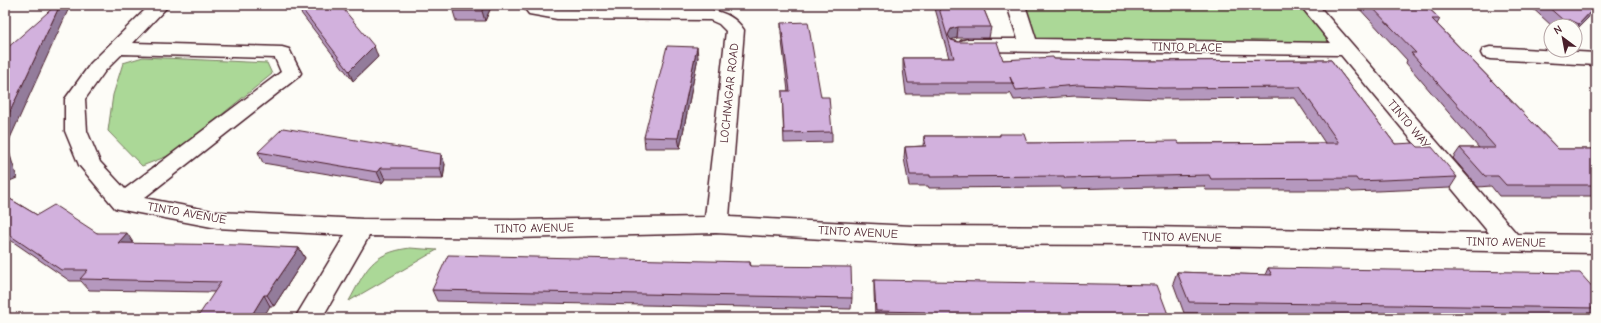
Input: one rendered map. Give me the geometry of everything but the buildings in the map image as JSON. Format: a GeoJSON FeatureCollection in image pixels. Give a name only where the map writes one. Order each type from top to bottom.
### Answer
{"type":"FeatureCollection","features":[{"type":"Feature","properties":{"kind":"street"},"geometry":{"type":"LineString","coordinates":[[122,202],[90,165],[76,131],[75,100],[98,67],[160,5]]}},
{"type":"Feature","properties":{"kind":"street","name":"LOCHNAGAR ROAD"},"geometry":{"type":"LineString","coordinates":[[531,5],[534,10],[557,14],[712,15],[726,20],[735,30],[716,225]]}},
{"type":"Feature","properties":{"kind":"street"},"geometry":{"type":"LineString","coordinates":[[1016,5],[1030,44]]}},
{"type":"Feature","properties":{"kind":"street","name":"TINTO WAY"},"geometry":{"type":"LineString","coordinates":[[1309,5],[1510,242]]}},
{"type":"Feature","properties":{"kind":"street","name":"TINTO PLACE"},"geometry":{"type":"LineString","coordinates":[[957,45],[1030,44],[1345,49]]}},
{"type":"Feature","properties":{"kind":"street","name":"TINTO AVENUE"},"geometry":{"type":"LineString","coordinates":[[117,48],[282,53],[290,72],[122,202]]}},
{"type":"Feature","properties":{"kind":"street"},"geometry":{"type":"LineString","coordinates":[[1490,53],[1596,59]]}},
{"type":"Feature","properties":{"kind":"street","name":"TINTO AVENUE"},"geometry":{"type":"LineString","coordinates":[[122,202],[217,220],[362,227],[514,229],[716,225],[912,235],[1146,236],[1596,244]]}},
{"type":"Feature","properties":{"kind":"street"},"geometry":{"type":"LineString","coordinates":[[308,318],[362,227]]}},
{"type":"Feature","properties":{"kind":"green space"},"geometry":{"type":"Polygon","coordinates":[[[1019,5],[1306,5],[1340,47],[1032,43],[1019,5]]]}},
{"type":"Feature","properties":{"kind":"green space"},"geometry":{"type":"Polygon","coordinates":[[[143,57],[267,63],[272,74],[173,154],[142,166],[108,131],[113,95],[123,63],[143,57]]]}},
{"type":"Feature","properties":{"kind":"green space"},"geometry":{"type":"Polygon","coordinates":[[[410,248],[437,250],[349,301],[360,280],[371,265],[386,254],[397,250],[410,248]]]}}]}
